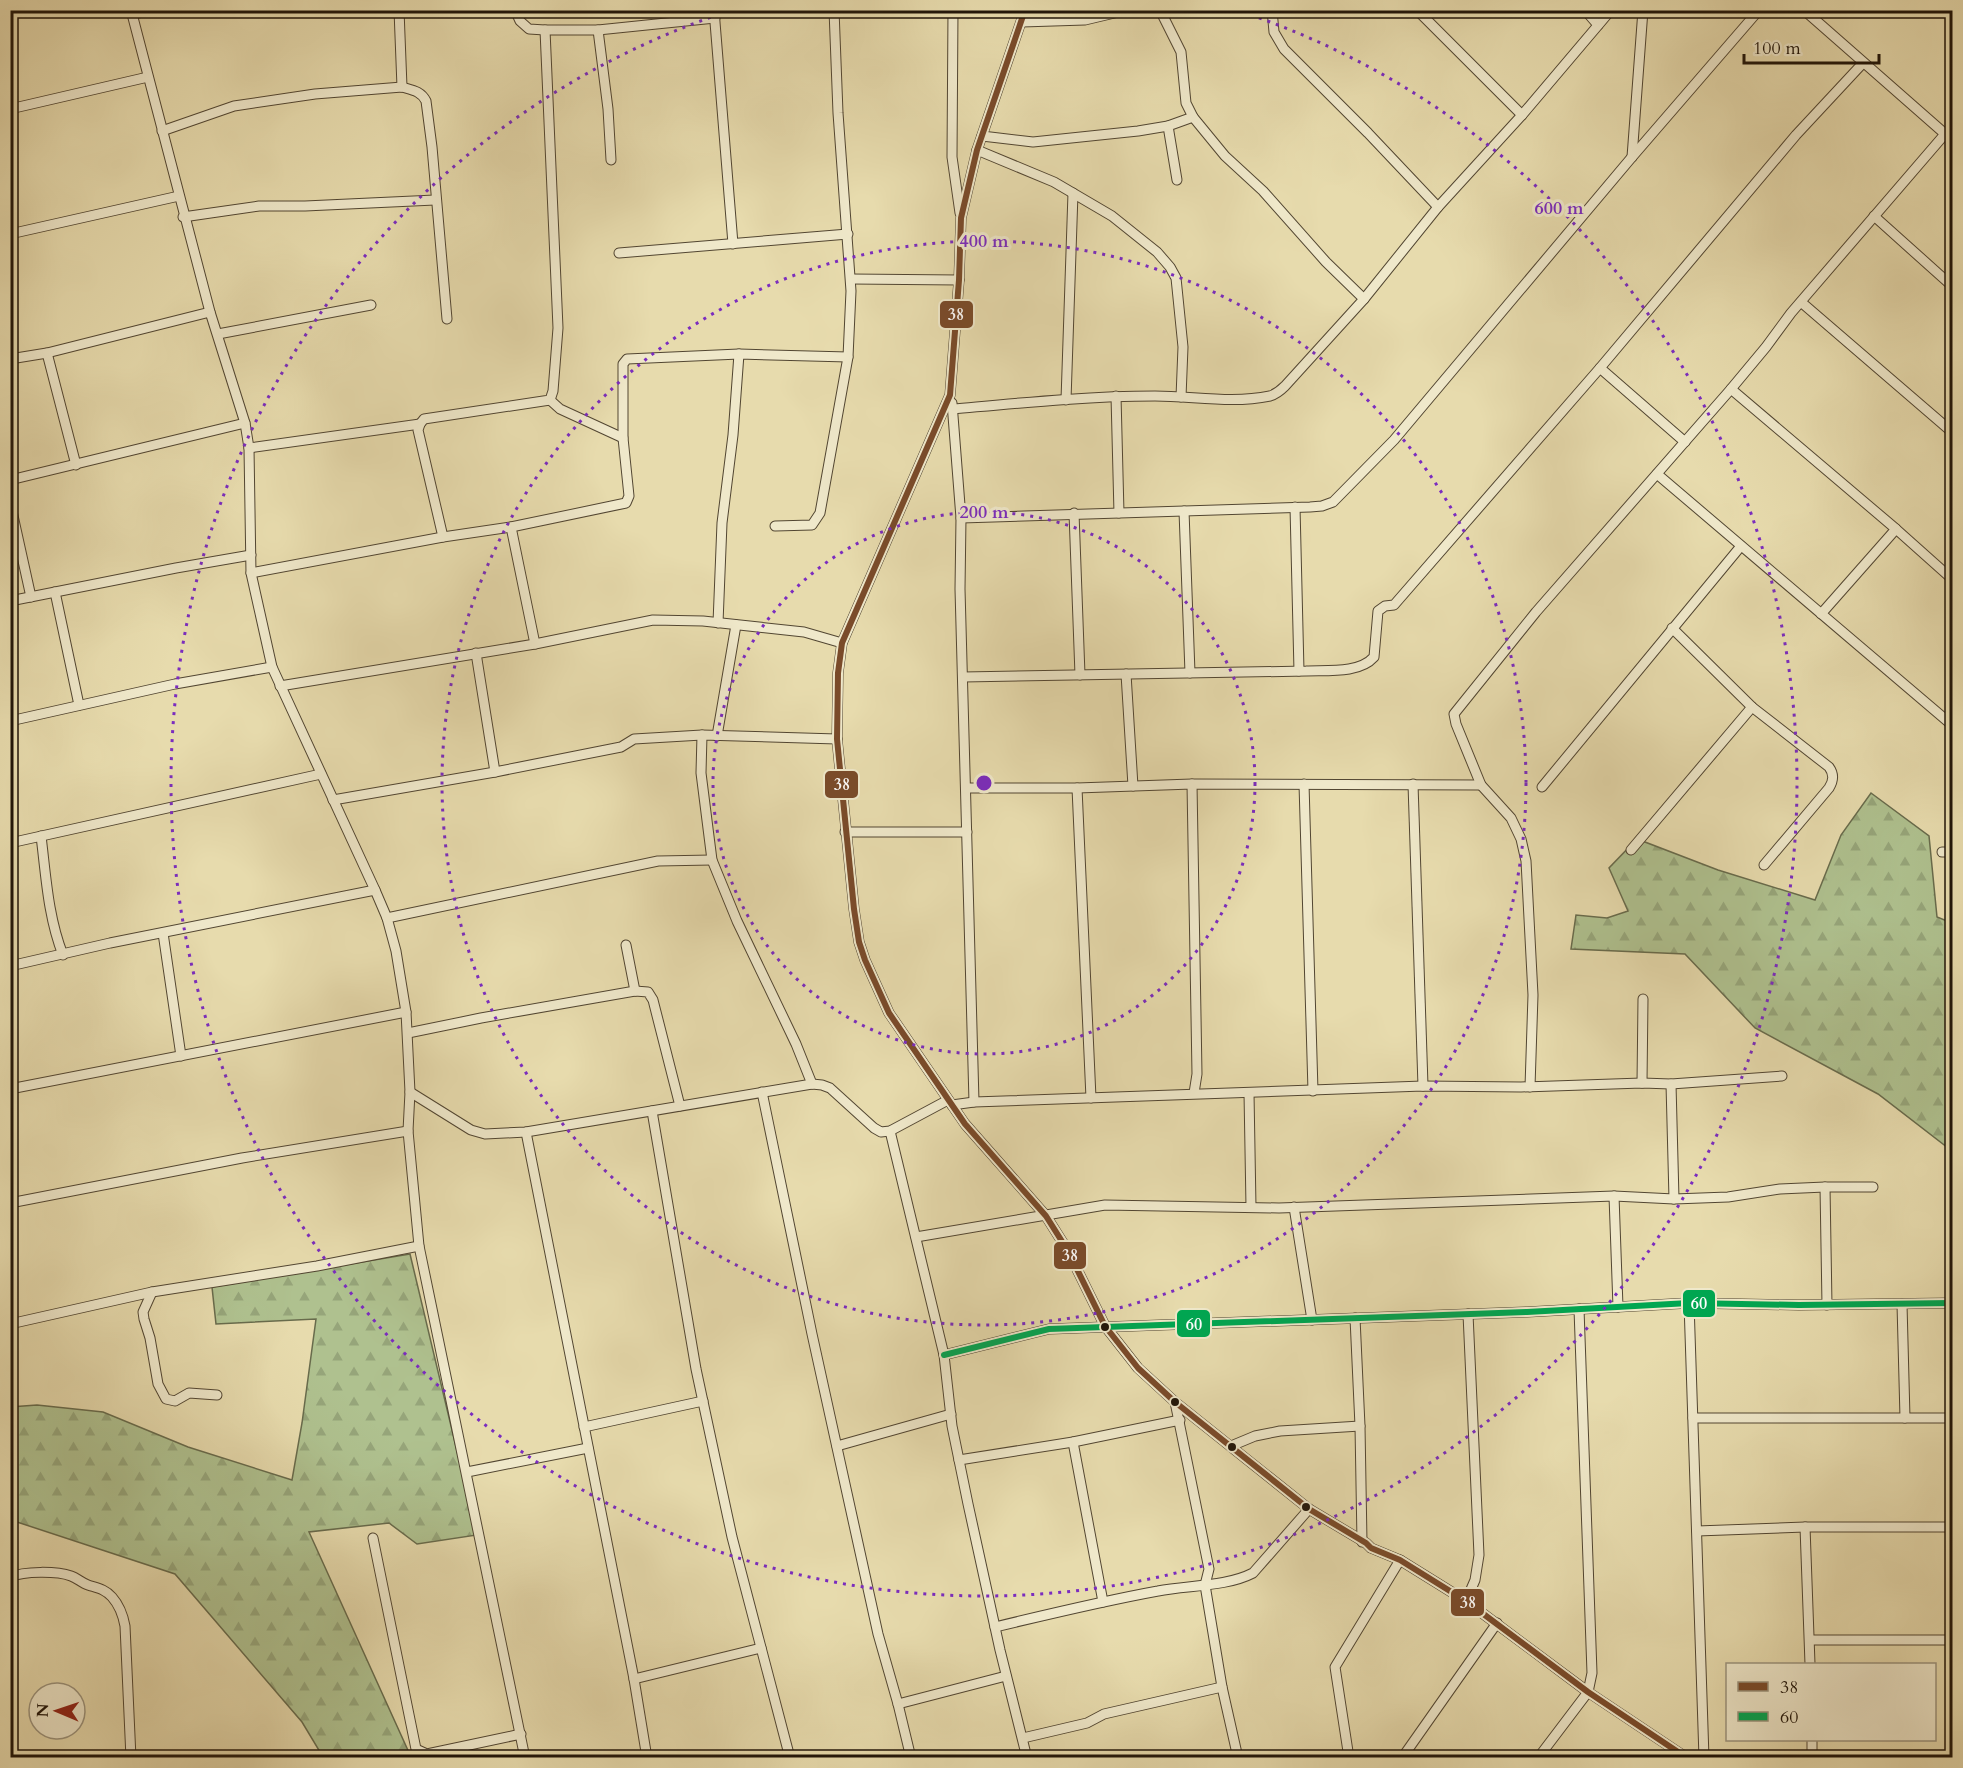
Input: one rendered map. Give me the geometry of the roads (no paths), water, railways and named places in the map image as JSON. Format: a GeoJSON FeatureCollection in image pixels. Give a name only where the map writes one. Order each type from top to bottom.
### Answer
{"type":"FeatureCollection","features":[{"type":"Feature","properties":{"kind":"street"},"geometry":{"type":"LineString","coordinates":[[154,10],[131,12],[183,217],[245,423],[249,448],[251,573],[272,667],[375,890],[387,918],[396,951],[408,1033],[410,1092],[408,1131],[419,1246],[525,1758]]}},
{"type":"Feature","properties":{"kind":"street"},"geometry":{"type":"LineString","coordinates":[[399,10],[402,87]]}},
{"type":"Feature","properties":{"kind":"street"},"geometry":{"type":"LineString","coordinates":[[515,10],[520,21],[529,29],[545,30],[598,30],[714,14],[733,244]]}},
{"type":"Feature","properties":{"kind":"street"},"geometry":{"type":"LineString","coordinates":[[775,526],[812,525],[820,513],[848,357],[851,279],[838,113],[834,10]]}},
{"type":"Feature","properties":{"kind":"street"},"geometry":{"type":"LineString","coordinates":[[953,10],[952,157],[961,218],[959,280],[950,396],[842,643],[838,673],[837,739],[845,832],[859,942],[865,960],[889,1013],[976,1138],[1046,1216],[1068,1251],[1105,1326],[1138,1368],[1175,1402],[1309,1509],[1371,1548],[1400,1560],[1466,1601],[1588,1692],[1683,1757]]}},
{"type":"Feature","properties":{"kind":"street"},"geometry":{"type":"LineString","coordinates":[[961,218],[977,150],[1025,10]]}},
{"type":"Feature","properties":{"kind":"street"},"geometry":{"type":"LineString","coordinates":[[1022,22],[1085,20],[1127,10]]}},
{"type":"Feature","properties":{"kind":"street"},"geometry":{"type":"LineString","coordinates":[[1160,10],[1181,52],[1186,103],[1193,117],[1225,156],[1263,191],[1326,262],[1364,299]]}},
{"type":"Feature","properties":{"kind":"street"},"geometry":{"type":"LineString","coordinates":[[1272,10],[1274,32],[1284,49],[1438,207]]}},
{"type":"Feature","properties":{"kind":"street"},"geometry":{"type":"LineString","coordinates":[[1417,10],[1522,115]]}},
{"type":"Feature","properties":{"kind":"street"},"geometry":{"type":"LineString","coordinates":[[1584,10],[1598,25]]}},
{"type":"Feature","properties":{"kind":"street"},"geometry":{"type":"LineString","coordinates":[[954,409],[1116,396],[1221,400],[1269,396],[1277,393],[1364,299],[1438,207],[1522,115],[1611,10]]}},
{"type":"Feature","properties":{"kind":"street"},"geometry":{"type":"LineString","coordinates":[[1632,157],[1643,10]]}},
{"type":"Feature","properties":{"kind":"street"},"geometry":{"type":"LineString","coordinates":[[961,518],[1322,506],[1333,502],[1394,440],[1759,10]]}},
{"type":"Feature","properties":{"kind":"street"},"geometry":{"type":"LineString","coordinates":[[1530,1087],[1533,995],[1526,861],[1521,839],[1511,818],[1481,785],[1454,714],[1536,612],[1731,389],[1874,216],[1949,137],[1804,10]]}},
{"type":"Feature","properties":{"kind":"street"},"geometry":{"type":"LineString","coordinates":[[545,30],[558,328],[553,391],[550,400]]}},
{"type":"Feature","properties":{"kind":"street"},"geometry":{"type":"LineString","coordinates":[[598,30],[608,109],[611,160]]}},
{"type":"Feature","properties":{"kind":"street"},"geometry":{"type":"LineString","coordinates":[[963,677],[1299,671],[1348,669],[1371,661],[1374,657],[1378,611],[1385,606],[1394,605],[1600,368],[1760,177],[1863,63]]}},
{"type":"Feature","properties":{"kind":"street"},"geometry":{"type":"LineString","coordinates":[[10,109],[148,78]]}},
{"type":"Feature","properties":{"kind":"street"},"geometry":{"type":"LineString","coordinates":[[162,131],[234,106],[315,94],[402,87],[422,95],[426,101],[432,147],[447,319]]}},
{"type":"Feature","properties":{"kind":"street"},"geometry":{"type":"LineString","coordinates":[[982,136],[1033,142],[1138,131],[1168,126],[1193,117]]}},
{"type":"Feature","properties":{"kind":"street"},"geometry":{"type":"LineString","coordinates":[[1168,126],[1177,180]]}},
{"type":"Feature","properties":{"kind":"street"},"geometry":{"type":"LineString","coordinates":[[977,150],[1054,182],[1112,216],[1157,252],[1170,267],[1176,278],[1183,347],[1181,397]]}},
{"type":"Feature","properties":{"kind":"street"},"geometry":{"type":"LineString","coordinates":[[1066,400],[1073,193]]}},
{"type":"Feature","properties":{"kind":"street"},"geometry":{"type":"LineString","coordinates":[[10,234],[178,196]]}},
{"type":"Feature","properties":{"kind":"street"},"geometry":{"type":"LineString","coordinates":[[183,217],[259,206],[435,200]]}},
{"type":"Feature","properties":{"kind":"street"},"geometry":{"type":"LineString","coordinates":[[1874,216],[1953,286]]}},
{"type":"Feature","properties":{"kind":"street"},"geometry":{"type":"LineString","coordinates":[[619,253],[848,234]]}},
{"type":"Feature","properties":{"kind":"street"},"geometry":{"type":"LineString","coordinates":[[851,279],[959,280]]}},
{"type":"Feature","properties":{"kind":"street"},"geometry":{"type":"LineString","coordinates":[[1801,302],[1953,432]]}},
{"type":"Feature","properties":{"kind":"street"},"geometry":{"type":"LineString","coordinates":[[218,334],[371,305]]}},
{"type":"Feature","properties":{"kind":"street"},"geometry":{"type":"LineString","coordinates":[[10,359],[210,312]]}},
{"type":"Feature","properties":{"kind":"street"},"geometry":{"type":"LineString","coordinates":[[47,352],[76,465]]}},
{"type":"Feature","properties":{"kind":"street"},"geometry":{"type":"LineString","coordinates":[[251,573],[443,537],[511,527],[626,503],[629,496],[623,438],[624,364],[627,359],[739,354],[848,357]]}},
{"type":"Feature","properties":{"kind":"street"},"geometry":{"type":"LineString","coordinates":[[718,623],[722,523],[733,435],[739,354]]}},
{"type":"Feature","properties":{"kind":"street"},"geometry":{"type":"LineString","coordinates":[[1600,368],[1685,442]]}},
{"type":"Feature","properties":{"kind":"street"},"geometry":{"type":"LineString","coordinates":[[1731,389],[1953,579]]}},
{"type":"Feature","properties":{"kind":"street"},"geometry":{"type":"LineString","coordinates":[[950,396],[954,409],[961,518],[960,589],[974,1101]]}},
{"type":"Feature","properties":{"kind":"street"},"geometry":{"type":"LineString","coordinates":[[1116,396],[1119,513]]}},
{"type":"Feature","properties":{"kind":"street"},"geometry":{"type":"LineString","coordinates":[[443,537],[418,430],[420,424],[424,419],[550,400]]}},
{"type":"Feature","properties":{"kind":"street"},"geometry":{"type":"LineString","coordinates":[[550,400],[560,410],[623,438]]}},
{"type":"Feature","properties":{"kind":"street"},"geometry":{"type":"LineString","coordinates":[[10,480],[245,423]]}},
{"type":"Feature","properties":{"kind":"street"},"geometry":{"type":"LineString","coordinates":[[249,448],[420,424]]}},
{"type":"Feature","properties":{"kind":"street"},"geometry":{"type":"LineString","coordinates":[[1657,474],[1953,725]]}},
{"type":"Feature","properties":{"kind":"street"},"geometry":{"type":"LineString","coordinates":[[10,502],[31,597]]}},
{"type":"Feature","properties":{"kind":"street"},"geometry":{"type":"LineString","coordinates":[[1295,507],[1299,671]]}},
{"type":"Feature","properties":{"kind":"street"},"geometry":{"type":"LineString","coordinates":[[1185,511],[1190,673]]}},
{"type":"Feature","properties":{"kind":"street"},"geometry":{"type":"LineString","coordinates":[[1074,513],[1080,675]]}},
{"type":"Feature","properties":{"kind":"street"},"geometry":{"type":"LineString","coordinates":[[511,527],[535,644]]}},
{"type":"Feature","properties":{"kind":"street"},"geometry":{"type":"LineString","coordinates":[[1821,614],[1896,530]]}},
{"type":"Feature","properties":{"kind":"street"},"geometry":{"type":"LineString","coordinates":[[1542,787],[1741,546]]}},
{"type":"Feature","properties":{"kind":"street"},"geometry":{"type":"LineString","coordinates":[[10,602],[251,555]]}},
{"type":"Feature","properties":{"kind":"street"},"geometry":{"type":"LineString","coordinates":[[55,592],[79,705]]}},
{"type":"Feature","properties":{"kind":"street"},"geometry":{"type":"LineString","coordinates":[[280,686],[535,644],[653,620],[718,623],[804,632],[842,643]]}},
{"type":"Feature","properties":{"kind":"street"},"geometry":{"type":"LineString","coordinates":[[717,736],[736,625]]}},
{"type":"Feature","properties":{"kind":"street"},"geometry":{"type":"LineString","coordinates":[[1672,628],[1752,707],[1828,767],[1833,777],[1829,788],[1764,865]]}},
{"type":"Feature","properties":{"kind":"street"},"geometry":{"type":"LineString","coordinates":[[476,653],[495,772]]}},
{"type":"Feature","properties":{"kind":"street"},"geometry":{"type":"LineString","coordinates":[[10,721],[176,684],[272,667]]}},
{"type":"Feature","properties":{"kind":"street"},"geometry":{"type":"LineString","coordinates":[[1126,674],[1133,786]]}},
{"type":"Feature","properties":{"kind":"street"},"geometry":{"type":"LineString","coordinates":[[1631,850],[1752,707]]}},
{"type":"Feature","properties":{"kind":"street"},"geometry":{"type":"LineString","coordinates":[[333,800],[621,747],[634,739],[702,735],[837,739]]}},
{"type":"Feature","properties":{"kind":"street"},"geometry":{"type":"LineString","coordinates":[[702,735],[701,773],[712,860],[812,1084]]}},
{"type":"Feature","properties":{"kind":"street"},"geometry":{"type":"LineString","coordinates":[[10,843],[321,774]]}},
{"type":"Feature","properties":{"kind":"street"},"geometry":{"type":"LineString","coordinates":[[966,788],[1077,788],[1192,784],[1481,785]]}},
{"type":"Feature","properties":{"kind":"street"},"geometry":{"type":"LineString","coordinates":[[1192,784],[1197,1074],[1194,1093]]}},
{"type":"Feature","properties":{"kind":"street"},"geometry":{"type":"LineString","coordinates":[[1304,784],[1312,1090]]}},
{"type":"Feature","properties":{"kind":"street"},"geometry":{"type":"LineString","coordinates":[[1413,784],[1423,1086]]}},
{"type":"Feature","properties":{"kind":"street"},"geometry":{"type":"LineString","coordinates":[[1077,788],[1091,1098]]}},
{"type":"Feature","properties":{"kind":"street"},"geometry":{"type":"LineString","coordinates":[[845,832],[967,832]]}},
{"type":"Feature","properties":{"kind":"street"},"geometry":{"type":"LineString","coordinates":[[41,836],[50,909],[63,955]]}},
{"type":"Feature","properties":{"kind":"street"},"geometry":{"type":"LineString","coordinates":[[1942,852],[1953,852]]}},
{"type":"Feature","properties":{"kind":"street"},"geometry":{"type":"LineString","coordinates":[[387,918],[658,861],[712,860]]}},
{"type":"Feature","properties":{"kind":"street"},"geometry":{"type":"LineString","coordinates":[[10,966],[375,890]]}},
{"type":"Feature","properties":{"kind":"street"},"geometry":{"type":"LineString","coordinates":[[163,933],[181,1056]]}},
{"type":"Feature","properties":{"kind":"street"},"geometry":{"type":"LineString","coordinates":[[626,945],[635,991]]}},
{"type":"Feature","properties":{"kind":"street"},"geometry":{"type":"LineString","coordinates":[[408,1033],[635,991],[648,992],[651,995],[680,1106]]}},
{"type":"Feature","properties":{"kind":"street"},"geometry":{"type":"LineString","coordinates":[[1642,1083],[1643,999]]}},
{"type":"Feature","properties":{"kind":"street"},"geometry":{"type":"LineString","coordinates":[[10,1089],[406,1012]]}},
{"type":"Feature","properties":{"kind":"street"},"geometry":{"type":"LineString","coordinates":[[1197,1074],[1209,1093]]}},
{"type":"Feature","properties":{"kind":"street"},"geometry":{"type":"LineString","coordinates":[[410,1092],[471,1130],[485,1134],[526,1132],[812,1084],[830,1088],[881,1132],[890,1131],[950,1102],[1423,1086],[1530,1087],[1671,1084],[1782,1077]]}},
{"type":"Feature","properties":{"kind":"street"},"geometry":{"type":"LineString","coordinates":[[1671,1084],[1674,1199]]}},
{"type":"Feature","properties":{"kind":"street"},"geometry":{"type":"LineString","coordinates":[[762,1092],[878,1634],[911,1758]]}},
{"type":"Feature","properties":{"kind":"street"},"geometry":{"type":"LineString","coordinates":[[1249,1093],[1251,1207]]}},
{"type":"Feature","properties":{"kind":"street"},"geometry":{"type":"LineString","coordinates":[[652,1111],[703,1401],[732,1538],[788,1757]]}},
{"type":"Feature","properties":{"kind":"street"},"geometry":{"type":"LineString","coordinates":[[10,1203],[242,1158],[408,1131]]}},
{"type":"Feature","properties":{"kind":"street"},"geometry":{"type":"LineString","coordinates":[[890,1131],[944,1355],[959,1460],[1006,1676],[1027,1758]]}},
{"type":"Feature","properties":{"kind":"street"},"geometry":{"type":"LineString","coordinates":[[526,1132],[634,1679],[647,1758]]}},
{"type":"Feature","properties":{"kind":"street"},"geometry":{"type":"LineString","coordinates":[[1825,1187],[1827,1305]]}},
{"type":"Feature","properties":{"kind":"street"},"geometry":{"type":"LineString","coordinates":[[916,1237],[1105,1205],[1294,1207],[1614,1196],[1674,1199],[1728,1197],[1825,1187],[1873,1187]]}},
{"type":"Feature","properties":{"kind":"street"},"geometry":{"type":"LineString","coordinates":[[1614,1196],[1618,1307]]}},
{"type":"Feature","properties":{"kind":"street"},"geometry":{"type":"LineString","coordinates":[[1294,1207],[1312,1320]]}},
{"type":"Feature","properties":{"kind":"street"},"geometry":{"type":"LineString","coordinates":[[10,1324],[152,1292],[317,1266],[419,1246]]}},
{"type":"Feature","properties":{"kind":"street"},"geometry":{"type":"LineString","coordinates":[[152,1292],[143,1312],[158,1384],[166,1399],[175,1401],[189,1393],[217,1395]]}},
{"type":"Feature","properties":{"kind":"street"},"geometry":{"type":"LineString","coordinates":[[944,1355],[1049,1329],[1105,1326],[1468,1314],[1689,1303],[1827,1305],[1953,1303]]}},
{"type":"Feature","properties":{"kind":"street"},"geometry":{"type":"LineString","coordinates":[[1689,1303],[1704,1758]]}},
{"type":"Feature","properties":{"kind":"street"},"geometry":{"type":"LineString","coordinates":[[1902,1304],[1905,1418]]}},
{"type":"Feature","properties":{"kind":"street"},"geometry":{"type":"LineString","coordinates":[[1538,1758],[1588,1692],[1592,1673],[1579,1309]]}},
{"type":"Feature","properties":{"kind":"street"},"geometry":{"type":"LineString","coordinates":[[1466,1601],[1475,1580],[1479,1556],[1468,1314]]}},
{"type":"Feature","properties":{"kind":"street"},"geometry":{"type":"LineString","coordinates":[[1354,1318],[1360,1426],[1362,1542]]}},
{"type":"Feature","properties":{"kind":"street"},"geometry":{"type":"LineString","coordinates":[[584,1427],[703,1401]]}},
{"type":"Feature","properties":{"kind":"street"},"geometry":{"type":"LineString","coordinates":[[1175,1402],[1209,1569],[1204,1585],[1222,1687],[1238,1758]]}},
{"type":"Feature","properties":{"kind":"street"},"geometry":{"type":"LineString","coordinates":[[837,1446],[951,1414]]}},
{"type":"Feature","properties":{"kind":"street"},"geometry":{"type":"LineString","coordinates":[[1693,1418],[1953,1418]]}},
{"type":"Feature","properties":{"kind":"street"},"geometry":{"type":"LineString","coordinates":[[959,1460],[1073,1442],[1180,1420]]}},
{"type":"Feature","properties":{"kind":"street"},"geometry":{"type":"LineString","coordinates":[[1231,1446],[1255,1436],[1280,1431],[1360,1426]]}},
{"type":"Feature","properties":{"kind":"street"},"geometry":{"type":"LineString","coordinates":[[1073,1442],[1103,1602]]}},
{"type":"Feature","properties":{"kind":"street"},"geometry":{"type":"LineString","coordinates":[[467,1472],[588,1448]]}},
{"type":"Feature","properties":{"kind":"street"},"geometry":{"type":"LineString","coordinates":[[995,1627],[1160,1590],[1245,1577],[1253,1573],[1309,1509]]}},
{"type":"Feature","properties":{"kind":"street"},"geometry":{"type":"LineString","coordinates":[[1696,1531],[1805,1527],[1953,1527]]}},
{"type":"Feature","properties":{"kind":"street"},"geometry":{"type":"LineString","coordinates":[[1805,1527],[1810,1663]]}},
{"type":"Feature","properties":{"kind":"street"},"geometry":{"type":"LineString","coordinates":[[372,1538],[416,1749],[427,1754],[521,1734]]}},
{"type":"Feature","properties":{"kind":"street"},"geometry":{"type":"LineString","coordinates":[[1349,1758],[1335,1667],[1400,1560]]}},
{"type":"Feature","properties":{"kind":"street"},"geometry":{"type":"LineString","coordinates":[[10,1577],[16,1574],[53,1573],[71,1576],[85,1584],[102,1588],[112,1596],[122,1611],[125,1626],[131,1758]]}},
{"type":"Feature","properties":{"kind":"street"},"geometry":{"type":"LineString","coordinates":[[1402,1758],[1497,1623]]}},
{"type":"Feature","properties":{"kind":"street"},"geometry":{"type":"LineString","coordinates":[[1810,1640],[1953,1640]]}},
{"type":"Feature","properties":{"kind":"street"},"geometry":{"type":"LineString","coordinates":[[634,1679],[761,1648]]}},
{"type":"Feature","properties":{"kind":"street"},"geometry":{"type":"LineString","coordinates":[[898,1704],[1006,1676]]}},
{"type":"Feature","properties":{"kind":"street"},"geometry":{"type":"LineString","coordinates":[[1023,1738],[1086,1723],[1104,1714],[1222,1687]]}},
{"type":"Feature","properties":{"kind":"street"},"geometry":{"type":"LineString","coordinates":[[1812,1741],[1812,1758]]}},
{"type":"Feature","properties":{"kind":"street"},"geometry":{"type":"LineString","coordinates":[[1885,1758],[1953,1756]]}}]}
